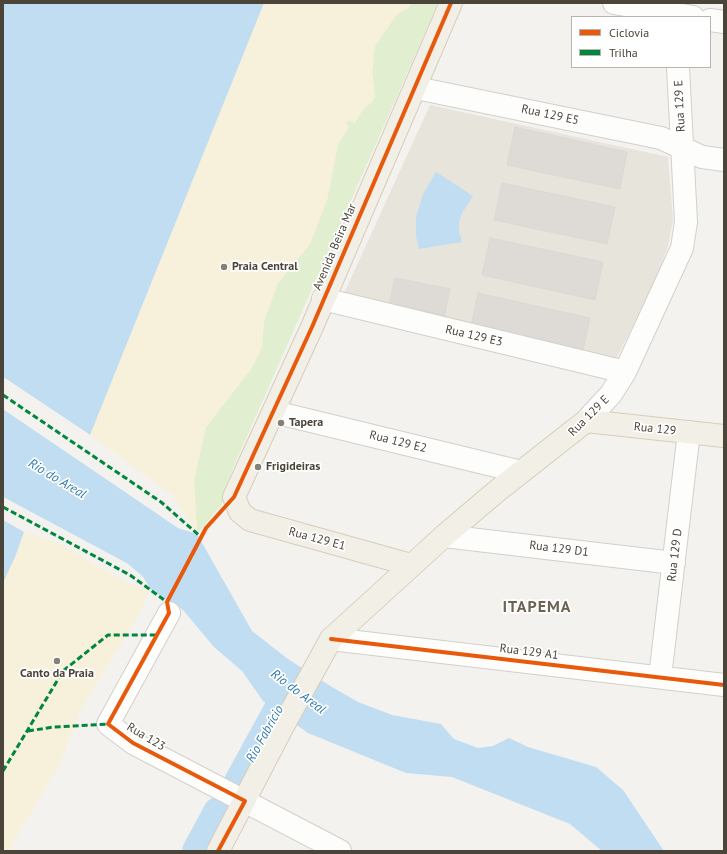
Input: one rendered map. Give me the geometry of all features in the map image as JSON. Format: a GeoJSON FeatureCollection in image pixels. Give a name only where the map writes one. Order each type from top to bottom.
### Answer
{"type":"FeatureCollection","features":[{"type":"Feature","properties":{"kind":"main road","name":"Avenida Beira Mar"},"geometry":{"type":"LineString","coordinates":[[234,497],[274,412],[416,88],[451,3]]}},
{"type":"Feature","properties":{"kind":"main road","name":"Rua 129"},"geometry":{"type":"LineString","coordinates":[[586,421],[724,436]]}},
{"type":"Feature","properties":{"kind":"main road","name":"Rua 129 E"},"geometry":{"type":"LineString","coordinates":[[218,851],[283,726],[331,639],[444,536],[521,472],[586,421]]}},
{"type":"Feature","properties":{"kind":"main road","name":"Rua 129 E1"},"geometry":{"type":"LineString","coordinates":[[234,497],[240,512],[244,516],[254,521],[411,565]]}},
{"type":"Feature","properties":{"kind":"street"},"geometry":{"type":"LineString","coordinates":[[614,3],[681,16]]}},
{"type":"Feature","properties":{"kind":"street"},"geometry":{"type":"LineString","coordinates":[[711,20],[724,22]]}},
{"type":"Feature","properties":{"kind":"street","name":"Rua 129 E"},"geometry":{"type":"LineString","coordinates":[[586,421],[607,398],[625,372],[682,248],[686,222],[678,68]]}},
{"type":"Feature","properties":{"kind":"street","name":"Rua 129 E5"},"geometry":{"type":"LineString","coordinates":[[416,88],[661,138],[702,157],[724,160]]}},
{"type":"Feature","properties":{"kind":"street","name":"Rua 129 E3"},"geometry":{"type":"LineString","coordinates":[[323,299],[625,372]]}},
{"type":"Feature","properties":{"kind":"street","name":"Rua 129 E2"},"geometry":{"type":"LineString","coordinates":[[274,412],[521,472]]}},
{"type":"Feature","properties":{"kind":"street","name":"Rua 129 D"},"geometry":{"type":"LineString","coordinates":[[660,678],[689,432]]}},
{"type":"Feature","properties":{"kind":"street","name":"Rua 129 D1"},"geometry":{"type":"LineString","coordinates":[[444,536],[674,563]]}},
{"type":"Feature","properties":{"kind":"street","name":"Rua 123"},"geometry":{"type":"LineString","coordinates":[[168,613],[108,724],[133,743],[340,851]]}},
{"type":"Feature","properties":{"kind":"street","name":"Rua 129 A1"},"geometry":{"type":"LineString","coordinates":[[331,639],[724,685]]}},
{"type":"Feature","properties":{"kind":"shaded area"},"geometry":{"type":"Polygon","coordinates":[[[430,105],[668,157],[673,220],[668,246],[653,286],[615,361],[341,300],[430,105]]]}},
{"type":"Feature","properties":{"kind":"green space"},"geometry":{"type":"Polygon","coordinates":[[[411,3],[438,3],[233,468],[226,486],[222,504],[197,534],[194,480],[206,427],[252,368],[262,347],[264,321],[278,283],[310,244],[327,200],[338,144],[349,127],[346,123],[349,120],[355,123],[363,109],[371,103],[375,97],[372,72],[375,46],[397,14],[408,8],[411,3]]]}},
{"type":"Feature","properties":{"kind":"sand","name":"Praia Central"},"geometry":{"type":"Polygon","coordinates":[[[264,3],[411,3],[408,8],[397,14],[375,46],[372,72],[375,97],[371,103],[363,109],[355,123],[349,120],[346,123],[349,127],[338,144],[327,200],[310,244],[278,283],[264,321],[262,347],[252,368],[206,427],[194,480],[197,534],[172,495],[90,435],[264,3]]]}},
{"type":"Feature","properties":{"kind":"sand","name":"Canto da Praia"},"geometry":{"type":"Polygon","coordinates":[[[24,532],[58,543],[129,584],[150,589],[139,614],[81,709],[60,764],[8,851],[3,851],[3,583],[24,532]]]}},
{"type":"Feature","properties":{"kind":"water"},"geometry":{"type":"Polygon","coordinates":[[[3,3],[264,3],[90,435],[3,377],[3,3]]]}},
{"type":"Feature","properties":{"kind":"water"},"geometry":{"type":"Polygon","coordinates":[[[436,172],[473,196],[462,213],[459,222],[459,232],[462,242],[419,249],[416,236],[416,217],[423,194],[436,172]]]}},
{"type":"Feature","properties":{"kind":"water","name":"Rio do Areal"},"geometry":{"type":"Polygon","coordinates":[[[3,409],[178,528],[197,534],[252,631],[288,659],[358,702],[392,715],[441,724],[454,739],[478,748],[493,746],[509,738],[528,747],[596,767],[623,790],[664,851],[602,851],[570,824],[452,777],[406,773],[308,733],[263,701],[242,671],[214,647],[183,610],[150,589],[143,577],[128,564],[3,497],[3,409]]]}},
{"type":"Feature","properties":{"kind":"water"},"geometry":{"type":"Polygon","coordinates":[[[3,520],[24,532],[3,583],[3,520]]]}},
{"type":"Feature","properties":{"kind":"pier"},"geometry":{"type":"Polygon","coordinates":[[[3,377],[92,436],[89,437],[3,380],[3,377]]]}},
{"type":"Feature","properties":{"kind":"pier"},"geometry":{"type":"Polygon","coordinates":[[[3,407],[179,526],[195,531],[197,534],[179,528],[3,409],[3,407]]]}},
{"type":"Feature","properties":{"kind":"pier"},"geometry":{"type":"Polygon","coordinates":[[[3,497],[128,564],[143,577],[150,589],[142,578],[127,565],[3,499],[3,497]]]}},
{"type":"Feature","properties":{"kind":"building"},"geometry":{"type":"Polygon","coordinates":[[[515,127],[627,152],[620,189],[507,165],[515,127]]]}},
{"type":"Feature","properties":{"kind":"building"},"geometry":{"type":"Polygon","coordinates":[[[502,183],[615,207],[607,244],[494,220],[502,183]]]}},
{"type":"Feature","properties":{"kind":"building"},"geometry":{"type":"Polygon","coordinates":[[[490,238],[603,262],[595,300],[482,275],[490,238]]]}},
{"type":"Feature","properties":{"kind":"building"},"geometry":{"type":"Polygon","coordinates":[[[395,278],[450,289],[444,317],[389,305],[395,278]]]}},
{"type":"Feature","properties":{"kind":"building"},"geometry":{"type":"Polygon","coordinates":[[[478,293],[590,318],[582,355],[470,331],[478,293]]]}},
{"type":"Feature","properties":{"kind":"waterway","name":"Rio Fabrício"},"geometry":{"type":"LineString","coordinates":[[239,782],[291,687]]}},
{"type":"Feature","properties":{"kind":"waterway","name":"Rio Fabrício"},"geometry":{"type":"LineString","coordinates":[[197,851],[218,812]]}},
{"type":"Feature","properties":{"kind":"marked path"},"geometry":{"type":"LineString","coordinates":[[3,395],[161,502],[201,537]]}},
{"type":"Feature","properties":{"kind":"marked path"},"geometry":{"type":"LineString","coordinates":[[3,507],[130,575],[167,602]]}},
{"type":"Feature","properties":{"kind":"marked path"},"geometry":{"type":"LineString","coordinates":[[3,771],[63,671],[108,635],[156,635]]}},
{"type":"Feature","properties":{"kind":"marked path"},"geometry":{"type":"LineString","coordinates":[[28,731],[54,727],[108,724]]}},
{"type":"Feature","properties":{"kind":"cycle path"},"geometry":{"type":"LineString","coordinates":[[218,851],[245,801],[133,743],[108,724],[169,613],[167,602],[206,528],[234,497],[312,327],[451,3]]}},
{"type":"Feature","properties":{"kind":"cycle path"},"geometry":{"type":"LineString","coordinates":[[331,639],[724,685]]}},
{"type":"Feature","properties":{"kind":"place","name":"Praia Central"},"geometry":{"type":"Point","coordinates":[224,267]}},
{"type":"Feature","properties":{"kind":"place","name":"Tapera"},"geometry":{"type":"Point","coordinates":[281,423]}},
{"type":"Feature","properties":{"kind":"place","name":"Frigideiras"},"geometry":{"type":"Point","coordinates":[258,467]}},
{"type":"Feature","properties":{"kind":"place","name":"Canto da Praia"},"geometry":{"type":"Point","coordinates":[57,661]}},
{"type":"Feature","properties":{"kind":"district","name":"ITAPEMA"},"geometry":{"type":"Point","coordinates":[537,607]}}]}
